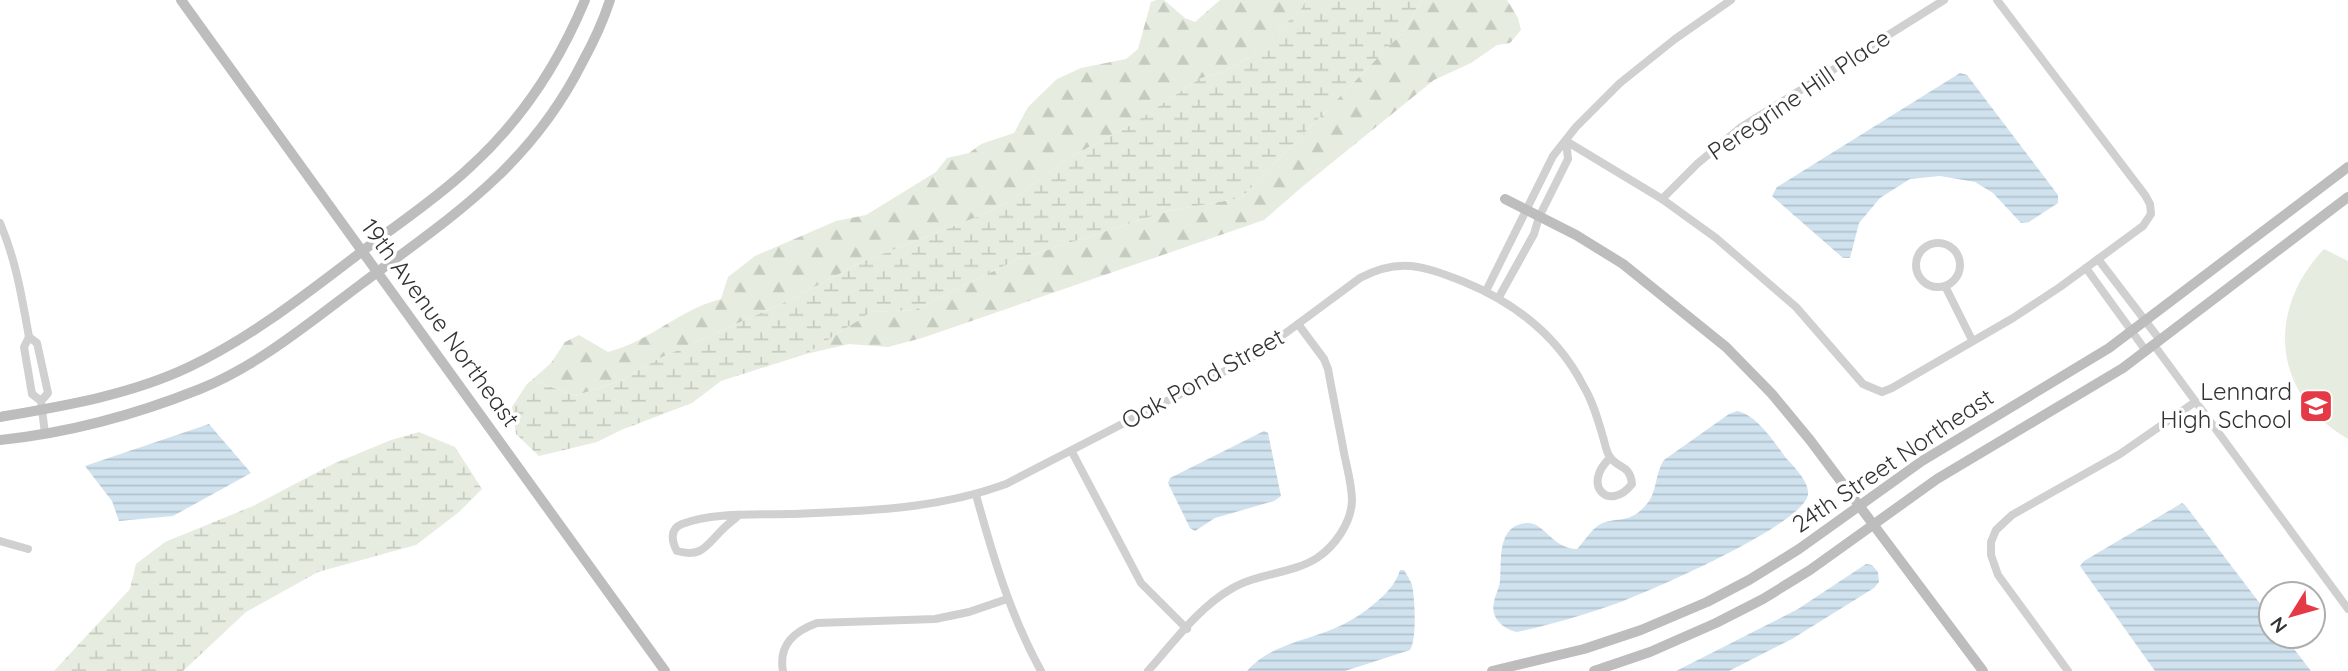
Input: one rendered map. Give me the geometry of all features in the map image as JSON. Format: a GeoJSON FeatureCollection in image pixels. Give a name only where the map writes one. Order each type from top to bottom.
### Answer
{"type":"FeatureCollection","features":[{"type":"Feature","properties":{"kind":"street","name":"19th Avenue Northeast"},"geometry":{"type":"LineString","coordinates":[[181,0],[665,671]]}},
{"type":"Feature","properties":{"kind":"street"},"geometry":{"type":"LineString","coordinates":[[0,417],[145,384],[188,368],[248,335],[290,306],[468,170],[498,140],[554,65],[568,41],[584,0]]}},
{"type":"Feature","properties":{"kind":"street"},"geometry":{"type":"LineString","coordinates":[[0,440],[45,434],[121,418],[201,388],[252,362],[290,338],[470,203],[496,180],[550,118],[571,86],[610,0]]}},
{"type":"Feature","properties":{"kind":"street"},"geometry":{"type":"LineString","coordinates":[[1486,291],[1553,156],[1576,127],[1620,83],[1675,39],[1731,0]]}},
{"type":"Feature","properties":{"kind":"street","name":"Peregrine Hill Place"},"geometry":{"type":"LineString","coordinates":[[1662,199],[1697,164],[1740,128],[1944,0]]}},
{"type":"Feature","properties":{"kind":"street"},"geometry":{"type":"LineString","coordinates":[[1566,141],[1662,199],[1716,238],[1777,290],[1835,350],[1863,384],[1882,392],[2013,318],[2143,226],[2151,214],[2150,204],[1997,0]]}},
{"type":"Feature","properties":{"kind":"street"},"geometry":{"type":"LineString","coordinates":[[1499,298],[1534,234],[1539,216],[1568,159],[1566,141]]}},
{"type":"Feature","properties":{"kind":"street","name":"24th Street Northeast"},"geometry":{"type":"LineString","coordinates":[[1492,671],[1584,649],[1641,629],[1707,602],[1749,580],[1799,549],[1922,461],[2049,386],[2132,331],[2348,167]]}},
{"type":"Feature","properties":{"kind":"street","name":"24th Street Northeast"},"geometry":{"type":"LineString","coordinates":[[1594,671],[1650,652],[1763,599],[1810,570],[1937,479],[2060,407],[2153,345],[2348,197]]}},
{"type":"Feature","properties":{"kind":"street"},"geometry":{"type":"LineString","coordinates":[[1505,199],[1576,235],[1623,264],[1727,347],[1772,394],[1874,524],[1983,671]]}},
{"type":"Feature","properties":{"kind":"street"},"geometry":{"type":"LineString","coordinates":[[0,223],[9,243],[20,286],[29,337],[24,347],[32,394],[41,406],[45,434]]}},
{"type":"Feature","properties":{"kind":"street"},"geometry":{"type":"LineString","coordinates":[[1927,246],[1948,246],[1957,257],[1959,264],[1956,277],[1945,286],[1925,283],[1917,271],[1918,257],[1927,246]]}},
{"type":"Feature","properties":{"kind":"street"},"geometry":{"type":"LineString","coordinates":[[2098,259],[2145,321],[2153,345],[2348,609]]}},
{"type":"Feature","properties":{"kind":"street","name":"Oak Pond Street"},"geometry":{"type":"LineString","coordinates":[[738,515],[710,545],[700,551],[690,555],[677,551],[672,542],[673,533],[679,525],[738,515],[913,507],[976,495],[1006,484],[1256,355],[1360,278],[1377,269],[1398,265],[1421,266],[1486,291],[1531,320],[1570,363],[1585,388],[1610,458],[1631,475],[1632,484],[1624,495],[1615,498],[1603,493],[1598,486],[1600,468],[1610,458]]}},
{"type":"Feature","properties":{"kind":"street"},"geometry":{"type":"LineString","coordinates":[[2086,268],[2132,331],[2153,345]]}},
{"type":"Feature","properties":{"kind":"street"},"geometry":{"type":"LineString","coordinates":[[1945,286],[1972,340]]}},
{"type":"Feature","properties":{"kind":"street"},"geometry":{"type":"LineString","coordinates":[[1148,671],[1213,602],[1233,588],[1315,559],[1330,547],[1348,518],[1352,502],[1350,482],[1328,369],[1324,359],[1298,324]]}},
{"type":"Feature","properties":{"kind":"street"},"geometry":{"type":"LineString","coordinates":[[29,337],[37,343],[48,393],[41,406]]}},
{"type":"Feature","properties":{"kind":"street"},"geometry":{"type":"LineString","coordinates":[[2068,671],[1998,575],[1991,555],[1991,542],[1996,530],[2012,515],[2120,454],[2195,402]]}},
{"type":"Feature","properties":{"kind":"street"},"geometry":{"type":"LineString","coordinates":[[1072,452],[1141,583],[1187,629]]}},
{"type":"Feature","properties":{"kind":"street"},"geometry":{"type":"LineString","coordinates":[[976,495],[1007,598],[1024,641],[1041,671]]}},
{"type":"Feature","properties":{"kind":"street"},"geometry":{"type":"LineString","coordinates":[[0,541],[28,549]]}},
{"type":"Feature","properties":{"kind":"street"},"geometry":{"type":"LineString","coordinates":[[783,671],[783,648],[791,636],[817,622],[935,619],[970,612],[1007,598]]}},
{"type":"Feature","properties":{"kind":"green space"},"geometry":{"type":"Polygon","coordinates":[[[1164,0],[1185,18],[1195,22],[1220,0],[1306,0],[1302,8],[1252,56],[1225,71],[1199,79],[1131,125],[1072,156],[1010,201],[982,215],[862,262],[790,300],[658,359],[620,381],[575,396],[532,380],[551,363],[565,342],[579,335],[608,352],[637,341],[692,310],[721,299],[728,277],[755,256],[836,221],[866,215],[936,172],[947,158],[969,153],[981,144],[1014,133],[1028,107],[1057,79],[1081,68],[1126,59],[1138,49],[1151,2],[1164,0]]]}},
{"type":"Feature","properties":{"kind":"green space"},"geometry":{"type":"Polygon","coordinates":[[[1306,0],[1422,0],[1404,31],[1241,198],[1168,211],[1016,260],[914,310],[871,312],[806,354],[721,381],[692,403],[597,442],[539,456],[516,434],[512,407],[532,380],[575,396],[620,381],[658,359],[790,300],[862,262],[982,215],[1010,201],[1072,156],[1131,125],[1199,79],[1225,71],[1252,56],[1302,8],[1306,0]]]}},
{"type":"Feature","properties":{"kind":"green space"},"geometry":{"type":"Polygon","coordinates":[[[1422,0],[1507,0],[1518,18],[1521,30],[1510,43],[1497,45],[1471,63],[1434,80],[1264,220],[922,338],[888,347],[849,344],[806,354],[871,312],[914,310],[1016,260],[1168,211],[1241,198],[1404,31],[1422,0]]]}},
{"type":"Feature","properties":{"kind":"green space"},"geometry":{"type":"Polygon","coordinates":[[[2324,249],[2348,261],[2348,439],[2323,421],[2304,399],[2292,376],[2286,351],[2286,325],[2292,299],[2305,273],[2324,249]]]}},
{"type":"Feature","properties":{"kind":"green space"},"geometry":{"type":"Polygon","coordinates":[[[419,432],[455,447],[482,489],[459,512],[416,545],[318,572],[246,612],[183,671],[54,671],[130,589],[136,564],[165,542],[253,506],[333,464],[391,440],[419,432]]]}},
{"type":"Feature","properties":{"kind":"water"},"geometry":{"type":"Polygon","coordinates":[[[1960,73],[1967,75],[2058,195],[2058,203],[2029,222],[2021,223],[1993,193],[1975,182],[1940,176],[1910,179],[1880,198],[1859,223],[1850,258],[1843,258],[1772,196],[1777,187],[1960,73]]]}},
{"type":"Feature","properties":{"kind":"water"},"geometry":{"type":"Polygon","coordinates":[[[1737,411],[1758,423],[1804,479],[1808,494],[1800,507],[1754,539],[1722,556],[1615,604],[1567,620],[1517,632],[1499,622],[1493,608],[1500,581],[1502,546],[1510,531],[1516,526],[1532,524],[1568,548],[1577,549],[1599,525],[1639,512],[1652,495],[1664,460],[1737,411]]]}},
{"type":"Feature","properties":{"kind":"water"},"geometry":{"type":"Polygon","coordinates":[[[209,424],[251,473],[173,516],[119,521],[112,501],[85,466],[209,424]]]}},
{"type":"Feature","properties":{"kind":"water"},"geometry":{"type":"Polygon","coordinates":[[[1264,431],[1268,433],[1281,496],[1274,501],[1215,518],[1195,531],[1190,528],[1168,483],[1170,478],[1264,431]]]}},
{"type":"Feature","properties":{"kind":"water"},"geometry":{"type":"Polygon","coordinates":[[[2182,503],[2257,600],[2257,650],[2295,650],[2311,671],[2155,671],[2080,566],[2084,561],[2182,503]]]}},
{"type":"Feature","properties":{"kind":"water"},"geometry":{"type":"Polygon","coordinates":[[[1866,564],[1872,565],[1878,572],[1879,582],[1874,588],[1792,639],[1729,671],[1676,671],[1798,609],[1866,564]]]}},
{"type":"Feature","properties":{"kind":"water"},"geometry":{"type":"Polygon","coordinates":[[[1400,570],[1404,570],[1413,591],[1415,609],[1410,650],[1345,671],[1247,671],[1276,650],[1333,629],[1360,615],[1386,593],[1400,570]]]}},
{"type":"Feature","properties":{"kind":"place","name":"Lennard High School"},"geometry":{"type":"Point","coordinates":[2316,406]}}]}
